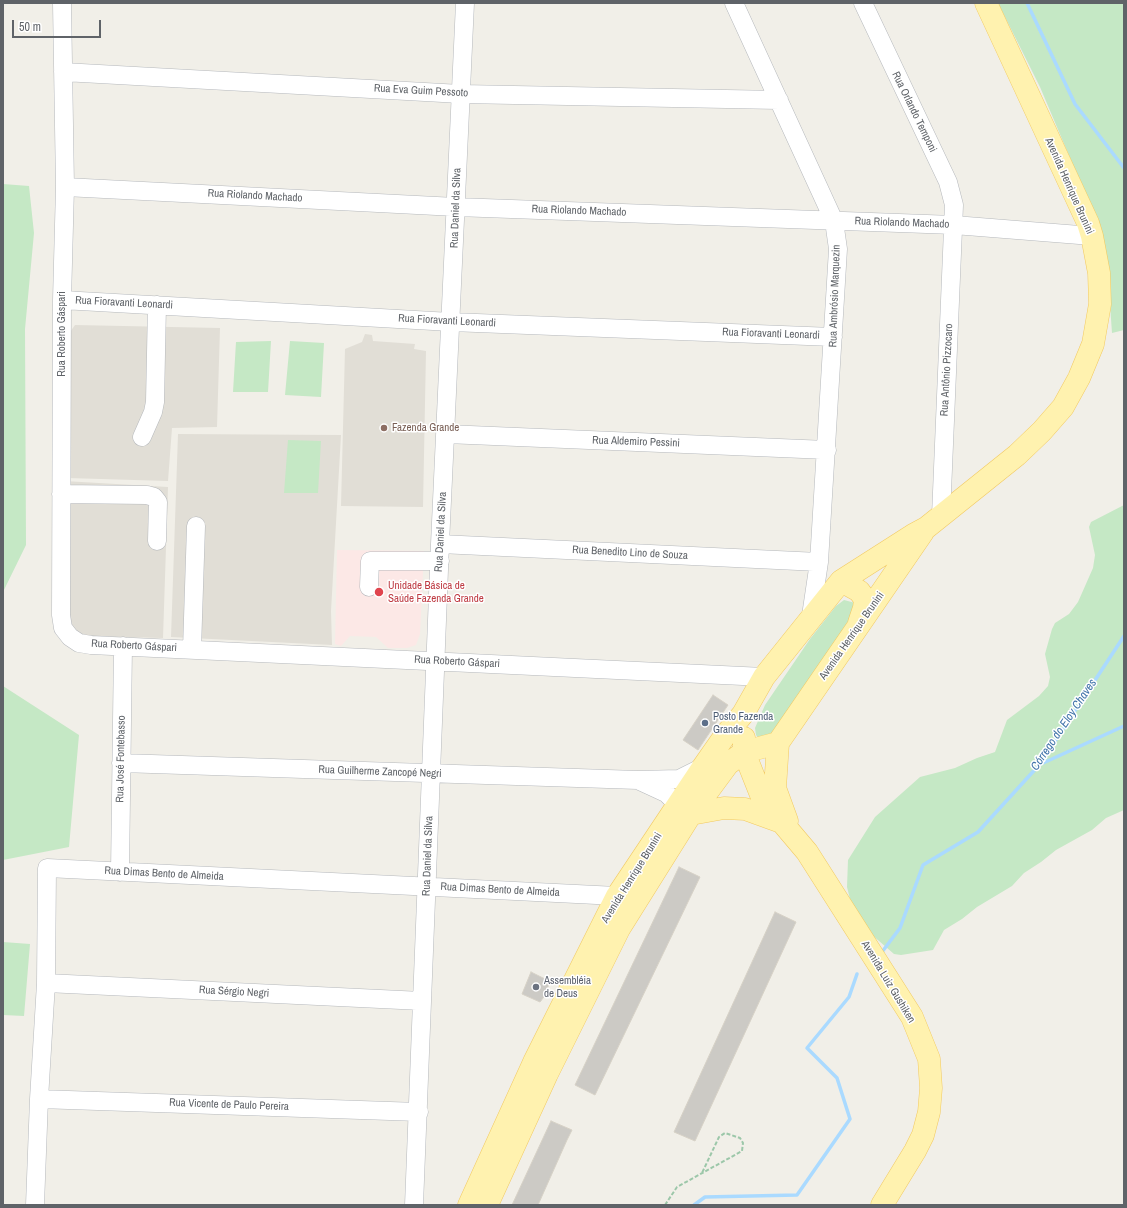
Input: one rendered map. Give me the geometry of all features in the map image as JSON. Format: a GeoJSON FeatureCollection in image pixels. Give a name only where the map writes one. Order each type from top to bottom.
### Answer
{"type":"FeatureCollection","features":[{"type":"Feature","properties":{"kind":"main road","name":"Avenida Henrique Brunini"},"geometry":{"type":"LineString","coordinates":[[487,1205],[547,1074],[619,929],[684,809],[702,767],[726,734],[743,714],[764,677],[811,616],[841,581],[934,522],[1018,455],[1063,407],[1079,378],[1093,344],[1100,304],[1099,273],[1092,236],[1088,223],[986,3]]}},
{"type":"Feature","properties":{"kind":"main road","name":"Avenida Henrique Brunini"},"geometry":{"type":"LineString","coordinates":[[778,743],[934,522]]}},
{"type":"Feature","properties":{"kind":"main road"},"geometry":{"type":"LineString","coordinates":[[841,581],[859,591],[865,599],[864,608],[857,630]]}},
{"type":"Feature","properties":{"kind":"main road"},"geometry":{"type":"LineString","coordinates":[[743,714],[744,752],[778,743]]}},
{"type":"Feature","properties":{"kind":"main road","name":"Avenida Luiz Gushiken"},"geometry":{"type":"LineString","coordinates":[[778,743],[775,788],[788,830]]}},
{"type":"Feature","properties":{"kind":"main road","name":"Avenida Henrique Brunini"},"geometry":{"type":"LineString","coordinates":[[469,1205],[534,1062],[617,896],[684,809],[721,771],[744,752]]}},
{"type":"Feature","properties":{"kind":"main road","name":"Avenida Luiz Gushiken"},"geometry":{"type":"LineString","coordinates":[[744,752],[763,800],[807,852],[912,1017],[929,1059],[931,1088],[929,1112],[923,1134],[915,1151],[882,1205]]}},
{"type":"Feature","properties":{"kind":"main road"},"geometry":{"type":"LineString","coordinates":[[684,809],[745,809],[788,830]]}},
{"type":"Feature","properties":{"kind":"street","name":"Rua Roberto Gáspari"},"geometry":{"type":"LineString","coordinates":[[62,3],[65,187],[62,300],[61,615],[63,628],[70,637],[79,643],[123,646],[764,677]]}},
{"type":"Feature","properties":{"kind":"street","name":"Rua Daniel da Silva"},"geometry":{"type":"LineString","coordinates":[[414,1205],[419,1112],[440,553],[465,3]]}},
{"type":"Feature","properties":{"kind":"street","name":"Rua Ambrósio Marquezin"},"geometry":{"type":"LineString","coordinates":[[734,3],[780,100],[834,221],[838,249],[819,562],[811,616]]}},
{"type":"Feature","properties":{"kind":"street","name":"Rua Orlando Temponi"},"geometry":{"type":"LineString","coordinates":[[863,3],[948,182],[954,205],[954,225]]}},
{"type":"Feature","properties":{"kind":"street","name":"Rua Eva Guim Pessoto"},"geometry":{"type":"LineString","coordinates":[[63,72],[461,94],[780,100]]}},
{"type":"Feature","properties":{"kind":"street","name":"Rua Riolando Machado"},"geometry":{"type":"LineString","coordinates":[[65,187],[456,207],[954,225],[1092,236]]}},
{"type":"Feature","properties":{"kind":"street","name":"Rua Antônio Pizzocaro"},"geometry":{"type":"LineString","coordinates":[[934,522],[954,225]]}},
{"type":"Feature","properties":{"kind":"street","name":"Rua Fioravanti Leonardi"},"geometry":{"type":"LineString","coordinates":[[62,300],[451,322],[833,337]]}},
{"type":"Feature","properties":{"kind":"street"},"geometry":{"type":"LineString","coordinates":[[142,437],[153,412],[155,402],[157,305]]}},
{"type":"Feature","properties":{"kind":"street","name":"Rua Aldemiro Pessini"},"geometry":{"type":"LineString","coordinates":[[446,434],[827,450]]}},
{"type":"Feature","properties":{"kind":"street"},"geometry":{"type":"LineString","coordinates":[[61,494],[147,495],[154,498],[158,502],[157,541]]}},
{"type":"Feature","properties":{"kind":"street"},"geometry":{"type":"LineString","coordinates":[[192,649],[196,526]]}},
{"type":"Feature","properties":{"kind":"street","name":"Rua Benedito Lino de Souza"},"geometry":{"type":"LineString","coordinates":[[368,587],[370,561],[440,553],[819,562]]}},
{"type":"Feature","properties":{"kind":"street"},"geometry":{"type":"LineString","coordinates":[[819,562],[841,581]]}},
{"type":"Feature","properties":{"kind":"street","name":"Rua José Fontebasso"},"geometry":{"type":"LineString","coordinates":[[120,872],[123,646]]}},
{"type":"Feature","properties":{"kind":"street","name":"Rua Guilherme Zancopé Negri"},"geometry":{"type":"LineString","coordinates":[[121,763],[638,780],[679,779],[702,767]]}},
{"type":"Feature","properties":{"kind":"street","name":"Rua Guilherme Zancopé Negri"},"geometry":{"type":"LineString","coordinates":[[638,780],[666,794],[684,809]]}},
{"type":"Feature","properties":{"kind":"street","name":"Rua Dimas Bento de Almeida"},"geometry":{"type":"LineString","coordinates":[[35,1205],[39,1099],[46,983],[47,868],[617,896]]}},
{"type":"Feature","properties":{"kind":"street","name":"Rua Sérgio Negri"},"geometry":{"type":"LineString","coordinates":[[46,983],[422,1001]]}},
{"type":"Feature","properties":{"kind":"street","name":"Rua Vicente de Paulo Pereira"},"geometry":{"type":"LineString","coordinates":[[39,1099],[419,1112]]}},
{"type":"Feature","properties":{"kind":"path"},"geometry":{"type":"LineString","coordinates":[[665,1205],[677,1187],[742,1151],[743,1143],[740,1138],[724,1133],[719,1137],[702,1173]]}},
{"type":"Feature","properties":{"kind":"shaded area"},"geometry":{"type":"Polygon","coordinates":[[[75,325],[220,328],[217,427],[172,428],[168,481],[67,478],[68,335],[75,325]]]}},
{"type":"Feature","properties":{"kind":"shaded area","name":"Fazenda Grande"},"geometry":{"type":"Polygon","coordinates":[[[365,334],[372,335],[373,341],[415,344],[414,349],[426,351],[423,507],[341,506],[345,349],[362,342],[365,334]]]}},
{"type":"Feature","properties":{"kind":"shaded area"},"geometry":{"type":"Polygon","coordinates":[[[178,434],[341,435],[331,611],[332,645],[171,637],[178,434]]]}},
{"type":"Feature","properties":{"kind":"shaded area"},"geometry":{"type":"Polygon","coordinates":[[[64,481],[168,487],[163,638],[85,636],[70,632],[64,481]]]}},
{"type":"Feature","properties":{"kind":"shaded area","name":"Unidade Básica de Saúde Fazenda Grande"},"geometry":{"type":"Polygon","coordinates":[[[337,550],[424,551],[420,634],[416,645],[407,648],[388,648],[376,637],[350,636],[341,646],[335,644],[337,550]]]}},
{"type":"Feature","properties":{"kind":"green space"},"geometry":{"type":"Polygon","coordinates":[[[998,3],[1124,3],[1124,330],[1112,333],[1108,276],[1095,217],[1040,87],[998,3]]]}},
{"type":"Feature","properties":{"kind":"green space"},"geometry":{"type":"Polygon","coordinates":[[[3,184],[29,186],[34,233],[25,329],[26,545],[3,592],[3,184]]]}},
{"type":"Feature","properties":{"kind":"green space"},"geometry":{"type":"Polygon","coordinates":[[[271,341],[268,392],[233,392],[236,342],[271,341]]]}},
{"type":"Feature","properties":{"kind":"green space"},"geometry":{"type":"Polygon","coordinates":[[[290,341],[324,343],[321,397],[285,395],[290,341]]]}},
{"type":"Feature","properties":{"kind":"green space"},"geometry":{"type":"Polygon","coordinates":[[[288,440],[321,441],[318,493],[284,493],[288,440]]]}},
{"type":"Feature","properties":{"kind":"green space"},"geometry":{"type":"Polygon","coordinates":[[[1124,505],[1124,810],[1106,818],[1092,830],[1056,850],[1024,873],[1012,886],[977,907],[962,919],[944,930],[933,950],[901,955],[894,954],[871,934],[851,903],[847,887],[848,860],[875,817],[920,777],[955,768],[995,752],[1007,720],[1039,696],[1048,686],[1050,677],[1045,654],[1052,629],[1055,623],[1069,614],[1078,602],[1093,568],[1095,555],[1089,527],[1091,522],[1124,505]]]}},
{"type":"Feature","properties":{"kind":"green space"},"geometry":{"type":"Polygon","coordinates":[[[844,600],[859,604],[776,735],[760,740],[756,735],[755,728],[765,705],[810,639],[836,606],[844,600]]]}},
{"type":"Feature","properties":{"kind":"green space"},"geometry":{"type":"Polygon","coordinates":[[[3,686],[79,735],[69,847],[3,860],[3,686]]]}},
{"type":"Feature","properties":{"kind":"green space"},"geometry":{"type":"Polygon","coordinates":[[[3,942],[30,944],[24,1016],[3,1015],[3,942]]]}},
{"type":"Feature","properties":{"kind":"building","name":"Posto Fazenda Grande"},"geometry":{"type":"Polygon","coordinates":[[[713,695],[728,705],[698,750],[683,740],[713,695]]]}},
{"type":"Feature","properties":{"kind":"building"},"geometry":{"type":"Polygon","coordinates":[[[679,867],[700,877],[595,1095],[575,1085],[679,867]]]}},
{"type":"Feature","properties":{"kind":"building"},"geometry":{"type":"Polygon","coordinates":[[[775,912],[796,922],[695,1141],[674,1132],[775,912]]]}},
{"type":"Feature","properties":{"kind":"building","name":"Assembléia de Deus"},"geometry":{"type":"Polygon","coordinates":[[[531,972],[549,981],[547,993],[540,1002],[522,994],[531,972]]]}},
{"type":"Feature","properties":{"kind":"building"},"geometry":{"type":"Polygon","coordinates":[[[551,1121],[572,1130],[538,1205],[512,1205],[551,1121]]]}},
{"type":"Feature","properties":{"kind":"waterway","name":"Córrego do Eloy Chaves"},"geometry":{"type":"LineString","coordinates":[[1027,3],[1075,104],[1124,168]]}},
{"type":"Feature","properties":{"kind":"waterway","name":"Córrego do Eloy Chaves"},"geometry":{"type":"LineString","coordinates":[[882,952],[900,928],[923,865],[978,832],[1040,764],[1124,636]]}},
{"type":"Feature","properties":{"kind":"waterway"},"geometry":{"type":"LineString","coordinates":[[1041,764],[1124,726]]}},
{"type":"Feature","properties":{"kind":"waterway"},"geometry":{"type":"LineString","coordinates":[[694,1205],[705,1197],[797,1195],[850,1119],[837,1078],[807,1048],[849,997],[857,974]]}},
{"type":"Feature","properties":{"kind":"place","name":"Fazenda Grande"},"geometry":{"type":"Point","coordinates":[384,428]}},
{"type":"Feature","properties":{"kind":"place","name":"Unidade Básica de Saúde Fazenda Grande"},"geometry":{"type":"Point","coordinates":[379,592]}},
{"type":"Feature","properties":{"kind":"place","name":"Posto Fazenda Grande"},"geometry":{"type":"Point","coordinates":[705,723]}},
{"type":"Feature","properties":{"kind":"place","name":"Assembléia de Deus"},"geometry":{"type":"Point","coordinates":[536,987]}}]}
